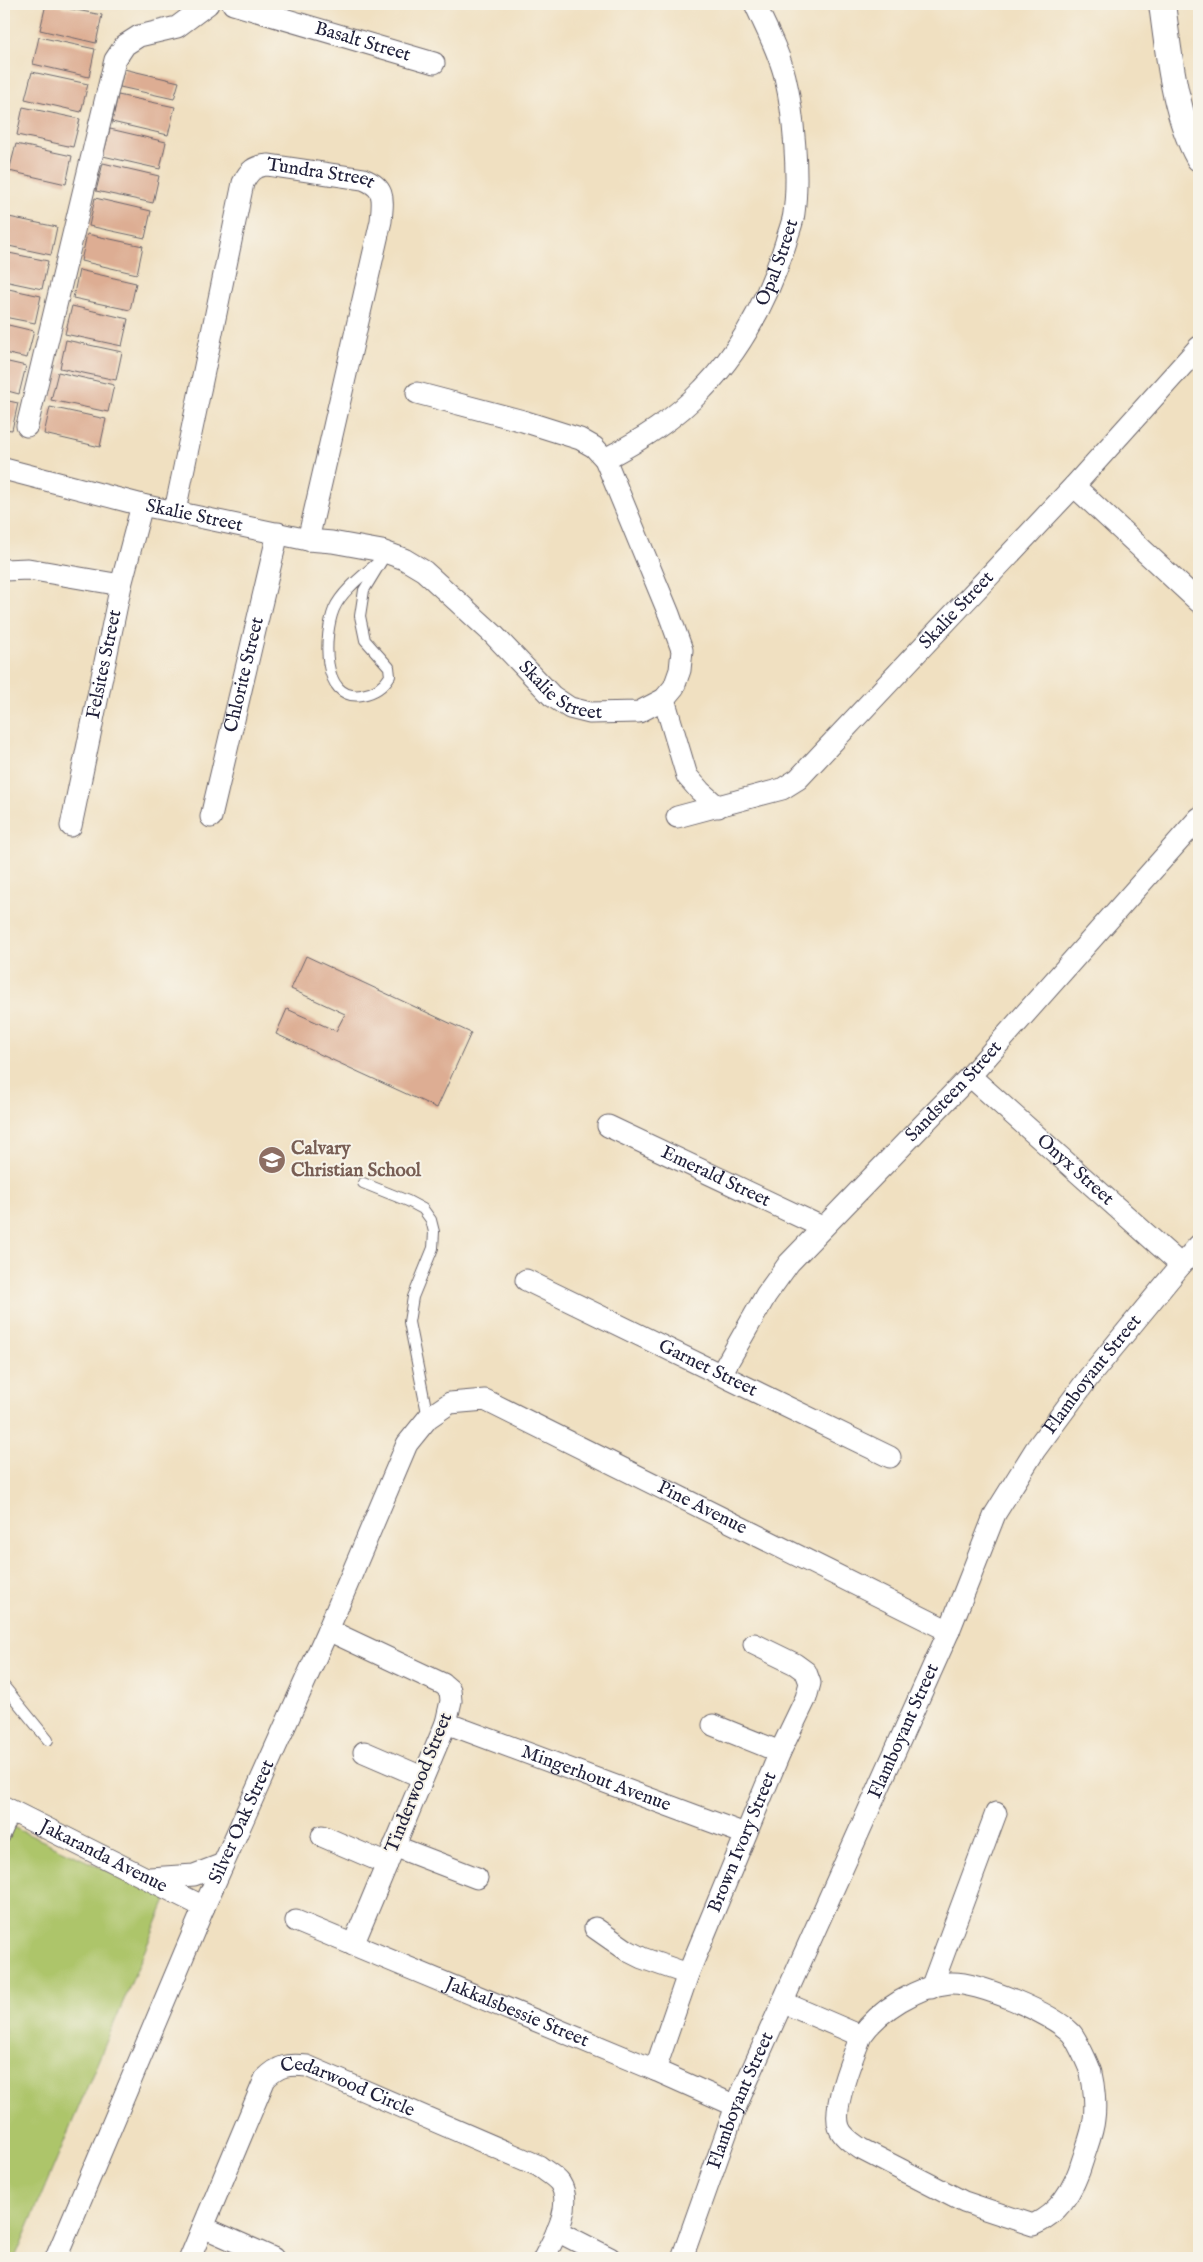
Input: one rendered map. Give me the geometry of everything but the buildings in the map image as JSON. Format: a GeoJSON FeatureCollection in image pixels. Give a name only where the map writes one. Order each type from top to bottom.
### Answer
{"type":"FeatureCollection","features":[{"type":"Feature","properties":{"kind":"street"},"geometry":{"type":"LineString","coordinates":[[27,426],[115,60],[125,46],[139,36],[177,27],[208,4]]}},
{"type":"Feature","properties":{"kind":"street","name":"Basalt Street"},"geometry":{"type":"LineString","coordinates":[[233,4],[434,63]]}},
{"type":"Feature","properties":{"kind":"street","name":"Opal Street"},"geometry":{"type":"LineString","coordinates":[[605,459],[674,416],[704,389],[744,340],[777,271],[794,214],[795,159],[785,77],[778,54],[755,4]]}},
{"type":"Feature","properties":{"kind":"street"},"geometry":{"type":"LineString","coordinates":[[1162,4],[1169,53],[1183,120],[1199,158]]}},
{"type":"Feature","properties":{"kind":"street","name":"Tundra Street"},"geometry":{"type":"LineString","coordinates":[[175,511],[243,183],[247,174],[259,166],[268,165],[363,179],[373,183],[380,189],[383,199],[382,221],[308,540]]}},
{"type":"Feature","properties":{"kind":"street","name":"Skalie Street"},"geometry":{"type":"LineString","coordinates":[[676,818],[782,789],[798,779],[1074,486],[1199,347]]}},
{"type":"Feature","properties":{"kind":"street"},"geometry":{"type":"LineString","coordinates":[[417,393],[522,421],[580,439],[594,447],[605,459],[682,650],[680,670],[674,687],[664,699],[687,776],[718,807]]}},
{"type":"Feature","properties":{"kind":"street","name":"Skalie Street"},"geometry":{"type":"LineString","coordinates":[[4,469],[142,504],[308,540],[332,542],[404,559],[424,571],[493,634],[552,696],[570,708],[590,713],[639,712],[664,699]]}},
{"type":"Feature","properties":{"kind":"street"},"geometry":{"type":"LineString","coordinates":[[1074,486],[1199,602]]}},
{"type":"Feature","properties":{"kind":"street","name":"Felsites Street"},"geometry":{"type":"LineString","coordinates":[[71,826],[121,585],[142,504]]}},
{"type":"Feature","properties":{"kind":"street","name":"Chlorite Street"},"geometry":{"type":"LineString","coordinates":[[211,817],[278,533]]}},
{"type":"Feature","properties":{"kind":"street"},"geometry":{"type":"LineString","coordinates":[[4,570],[28,569],[121,585]]}},
{"type":"Feature","properties":{"kind":"street","name":"Sandsteen Street"},"geometry":{"type":"LineString","coordinates":[[721,1374],[766,1295],[789,1263],[970,1076],[1199,818]]}},
{"type":"Feature","properties":{"kind":"street","name":"Onyx Street"},"geometry":{"type":"LineString","coordinates":[[970,1076],[1181,1265]]}},
{"type":"Feature","properties":{"kind":"street","name":"Emerald Street"},"geometry":{"type":"LineString","coordinates":[[608,1126],[822,1227]]}},
{"type":"Feature","properties":{"kind":"street","name":"Flamboyant Street"},"geometry":{"type":"LineString","coordinates":[[682,2258],[736,2106],[949,1631],[996,1514],[1035,1450],[1089,1377],[1199,1245]]}},
{"type":"Feature","properties":{"kind":"street","name":"Garnet Street"},"geometry":{"type":"LineString","coordinates":[[526,1280],[890,1456]]}},
{"type":"Feature","properties":{"kind":"street","name":"Pine Avenue"},"geometry":{"type":"LineString","coordinates":[[450,1402],[485,1400],[949,1631]]}},
{"type":"Feature","properties":{"kind":"street","name":"Silver Oak Street"},"geometry":{"type":"LineString","coordinates":[[56,2258],[204,1907],[328,1630],[407,1444],[428,1418],[450,1402]]}},
{"type":"Feature","properties":{"kind":"street","name":"Tinderwood Street"},"geometry":{"type":"LineString","coordinates":[[328,1630],[443,1684],[450,1690],[451,1701],[446,1723],[353,1945]]}},
{"type":"Feature","properties":{"kind":"street","name":"Brown Ivory Street"},"geometry":{"type":"LineString","coordinates":[[655,2070],[688,1974],[780,1752],[806,1698],[810,1683],[806,1672],[795,1664],[754,1644]]}},
{"type":"Feature","properties":{"kind":"street","name":"Mingerhout Avenue"},"geometry":{"type":"LineString","coordinates":[[446,1723],[745,1834]]}},
{"type":"Feature","properties":{"kind":"street"},"geometry":{"type":"LineString","coordinates":[[713,1725],[780,1752]]}},
{"type":"Feature","properties":{"kind":"street"},"geometry":{"type":"LineString","coordinates":[[364,1752],[422,1777]]}},
{"type":"Feature","properties":{"kind":"street","name":"Jakaranda Avenue"},"geometry":{"type":"LineString","coordinates":[[9,1810],[204,1907]]}},
{"type":"Feature","properties":{"kind":"street"},"geometry":{"type":"LineString","coordinates":[[931,1988],[996,1813]]}},
{"type":"Feature","properties":{"kind":"street"},"geometry":{"type":"LineString","coordinates":[[322,1836],[477,1878]]}},
{"type":"Feature","properties":{"kind":"street"},"geometry":{"type":"LineString","coordinates":[[147,1878],[194,1876],[223,1864]]}},
{"type":"Feature","properties":{"kind":"street","name":"Jakkalsbessie Street"},"geometry":{"type":"LineString","coordinates":[[296,1921],[655,2070],[736,2106]]}},
{"type":"Feature","properties":{"kind":"street"},"geometry":{"type":"LineString","coordinates":[[595,1928],[628,1952],[688,1974]]}},
{"type":"Feature","properties":{"kind":"street"},"geometry":{"type":"LineString","coordinates":[[949,1983],[964,1984],[1005,1996],[1048,2017],[1071,2033],[1091,2072],[1094,2118],[1080,2170],[1062,2204],[1048,2218],[1032,2225],[964,2202],[889,2165],[847,2139],[839,2127],[839,2104],[843,2083],[861,2036],[868,2025],[896,2003],[931,1988],[949,1983]]}},
{"type":"Feature","properties":{"kind":"street"},"geometry":{"type":"LineString","coordinates":[[782,2002],[861,2036]]}},
{"type":"Feature","properties":{"kind":"street","name":"Cedarwood Circle"},"geometry":{"type":"LineString","coordinates":[[190,2258],[265,2079],[276,2068],[290,2064],[307,2066],[539,2166],[560,2182],[566,2198],[557,2231],[544,2258]]}},
{"type":"Feature","properties":{"kind":"street"},"geometry":{"type":"LineString","coordinates":[[204,2227],[274,2258]]}},
{"type":"Feature","properties":{"kind":"street"},"geometry":{"type":"LineString","coordinates":[[557,2231],[610,2258]]}},
{"type":"Feature","properties":{"kind":"lane"},"geometry":{"type":"LineString","coordinates":[[387,554],[364,590],[360,616],[365,640],[390,667],[390,676],[381,687],[369,693],[359,695],[347,694],[338,688],[327,664],[334,609],[350,588],[387,554]]}},
{"type":"Feature","properties":{"kind":"lane"},"geometry":{"type":"LineString","coordinates":[[364,1183],[423,1209],[431,1220],[434,1232],[432,1248],[412,1297],[409,1322],[428,1418]]}},
{"type":"Feature","properties":{"kind":"lane"},"geometry":{"type":"LineString","coordinates":[[4,1686],[48,1740]]}},
{"type":"Feature","properties":{"kind":"lane"},"geometry":{"type":"LineString","coordinates":[[4,1838],[9,1810]]}},
{"type":"Feature","properties":{"kind":"green space"},"geometry":{"type":"Polygon","coordinates":[[[4,1823],[167,1898],[15,2258],[4,2258],[4,1823]]]}},
{"type":"Feature","properties":{"kind":"place","name":"Calvary Christian School"},"geometry":{"type":"Point","coordinates":[272,1160]}}]}
